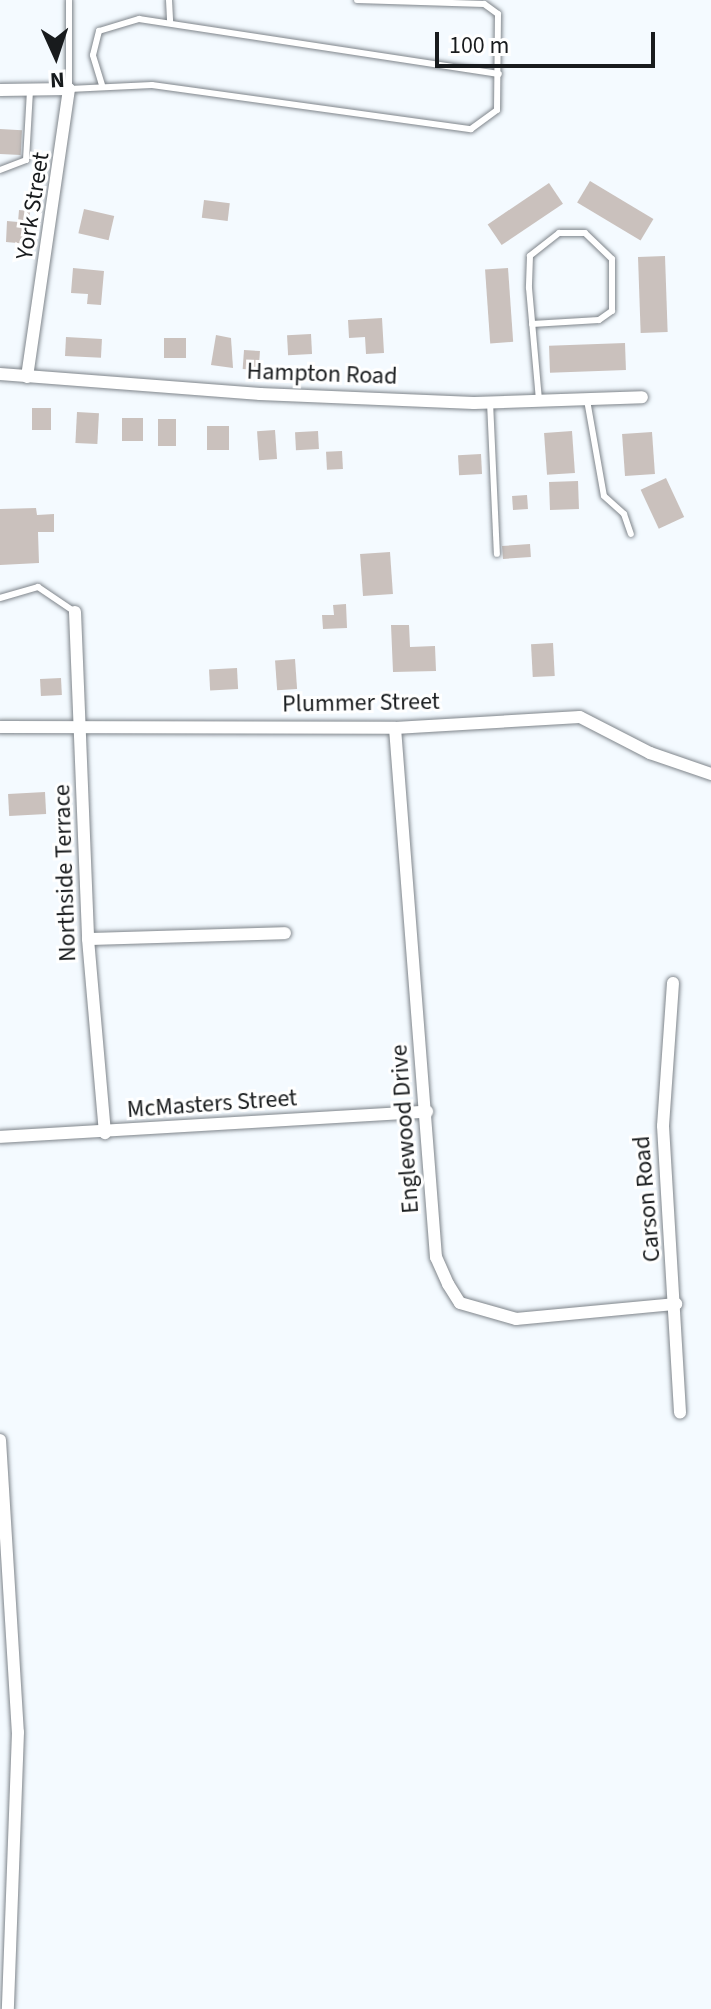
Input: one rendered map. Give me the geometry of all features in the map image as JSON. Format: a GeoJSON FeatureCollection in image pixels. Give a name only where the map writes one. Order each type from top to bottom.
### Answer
{"type":"FeatureCollection","features":[{"type":"Feature","properties":{"kind":"street"},"geometry":{"type":"LineString","coordinates":[[0,90],[69,89]]}},
{"type":"Feature","properties":{"kind":"street","name":"York Street"},"geometry":{"type":"LineString","coordinates":[[27,377],[69,89]]}},
{"type":"Feature","properties":{"kind":"street","name":"Hampton Road"},"geometry":{"type":"LineString","coordinates":[[0,374],[490,402],[642,397]]}},
{"type":"Feature","properties":{"kind":"street","name":"Northside Terrace"},"geometry":{"type":"LineString","coordinates":[[75,612],[88,939],[105,1133]]}},
{"type":"Feature","properties":{"kind":"street","name":"Plummer Street"},"geometry":{"type":"LineString","coordinates":[[0,727],[395,728],[580,717],[650,753],[711,774]]}},
{"type":"Feature","properties":{"kind":"street","name":"Englewood Drive"},"geometry":{"type":"LineString","coordinates":[[395,728],[436,1257],[460,1303],[516,1319],[676,1304]]}},
{"type":"Feature","properties":{"kind":"street"},"geometry":{"type":"LineString","coordinates":[[88,939],[285,933]]}},
{"type":"Feature","properties":{"kind":"street","name":"Carson Road"},"geometry":{"type":"LineString","coordinates":[[673,983],[663,1126],[676,1304],[680,1412]]}},
{"type":"Feature","properties":{"kind":"street","name":"McMasters Street"},"geometry":{"type":"LineString","coordinates":[[0,1137],[427,1112]]}},
{"type":"Feature","properties":{"kind":"street"},"geometry":{"type":"LineString","coordinates":[[0,1440],[18,1732],[8,2009]]}},
{"type":"Feature","properties":{"kind":"lane"},"geometry":{"type":"LineString","coordinates":[[69,0],[69,89],[102,85],[152,85],[471,129],[497,110],[498,14],[484,4],[357,0]]}},
{"type":"Feature","properties":{"kind":"lane"},"geometry":{"type":"LineString","coordinates":[[169,0],[170,21]]}},
{"type":"Feature","properties":{"kind":"lane"},"geometry":{"type":"LineString","coordinates":[[102,85],[93,55],[99,31],[124,20],[170,21],[499,74]]}},
{"type":"Feature","properties":{"kind":"lane"},"geometry":{"type":"LineString","coordinates":[[0,170],[26,160],[30,90]]}},
{"type":"Feature","properties":{"kind":"lane"},"geometry":{"type":"LineString","coordinates":[[532,324],[599,320],[612,311],[612,259],[585,233],[559,233],[530,256],[532,324],[539,401]]}},
{"type":"Feature","properties":{"kind":"lane"},"geometry":{"type":"LineString","coordinates":[[587,400],[604,496],[624,514],[631,534]]}},
{"type":"Feature","properties":{"kind":"lane"},"geometry":{"type":"LineString","coordinates":[[490,402],[497,554]]}},
{"type":"Feature","properties":{"kind":"lane"},"geometry":{"type":"LineString","coordinates":[[0,598],[38,587],[75,612]]}},
{"type":"Feature","properties":{"kind":"building"},"geometry":{"type":"Polygon","coordinates":[[[0,129],[22,130],[21,155],[0,154],[0,129]]]}},
{"type":"Feature","properties":{"kind":"building"},"geometry":{"type":"Polygon","coordinates":[[[590,181],[653,219],[641,241],[577,202],[590,181]]]}},
{"type":"Feature","properties":{"kind":"building"},"geometry":{"type":"Polygon","coordinates":[[[549,183],[563,204],[502,245],[488,224],[549,183]]]}},
{"type":"Feature","properties":{"kind":"building"},"geometry":{"type":"Polygon","coordinates":[[[204,200],[230,203],[228,221],[202,218],[204,200]]]}},
{"type":"Feature","properties":{"kind":"building"},"geometry":{"type":"Polygon","coordinates":[[[84,209],[114,216],[109,240],[78,233],[84,209]]]}},
{"type":"Feature","properties":{"kind":"building"},"geometry":{"type":"Polygon","coordinates":[[[19,210],[30,211],[28,244],[6,242],[7,221],[18,222],[19,210]]]}},
{"type":"Feature","properties":{"kind":"building"},"geometry":{"type":"Polygon","coordinates":[[[665,256],[668,332],[641,333],[638,257],[665,256]]]}},
{"type":"Feature","properties":{"kind":"building"},"geometry":{"type":"Polygon","coordinates":[[[73,268],[104,271],[101,305],[87,304],[88,294],[71,293],[73,268]]]}},
{"type":"Feature","properties":{"kind":"building"},"geometry":{"type":"Polygon","coordinates":[[[508,268],[513,342],[490,343],[485,270],[508,268]]]}},
{"type":"Feature","properties":{"kind":"building"},"geometry":{"type":"Polygon","coordinates":[[[382,318],[384,353],[366,354],[365,337],[349,338],[348,320],[382,318]]]}},
{"type":"Feature","properties":{"kind":"building"},"geometry":{"type":"Polygon","coordinates":[[[311,334],[312,354],[288,355],[287,335],[311,334]]]}},
{"type":"Feature","properties":{"kind":"building"},"geometry":{"type":"Polygon","coordinates":[[[216,335],[231,338],[233,368],[211,365],[216,335]]]}},
{"type":"Feature","properties":{"kind":"building"},"geometry":{"type":"Polygon","coordinates":[[[66,337],[102,339],[101,358],[65,356],[66,337]]]}},
{"type":"Feature","properties":{"kind":"building"},"geometry":{"type":"Polygon","coordinates":[[[164,338],[186,338],[186,358],[164,358],[164,338]]]}},
{"type":"Feature","properties":{"kind":"building"},"geometry":{"type":"Polygon","coordinates":[[[625,343],[626,370],[550,373],[549,346],[625,343]]]}},
{"type":"Feature","properties":{"kind":"building"},"geometry":{"type":"Polygon","coordinates":[[[244,350],[260,351],[259,370],[243,369],[244,350]]]}},
{"type":"Feature","properties":{"kind":"building"},"geometry":{"type":"Polygon","coordinates":[[[32,408],[51,408],[51,430],[32,430],[32,408]]]}},
{"type":"Feature","properties":{"kind":"building"},"geometry":{"type":"Polygon","coordinates":[[[77,412],[99,413],[97,444],[75,443],[77,412]]]}},
{"type":"Feature","properties":{"kind":"building"},"geometry":{"type":"Polygon","coordinates":[[[122,418],[143,418],[143,441],[122,441],[122,418]]]}},
{"type":"Feature","properties":{"kind":"building"},"geometry":{"type":"Polygon","coordinates":[[[158,419],[176,419],[176,446],[158,446],[158,419]]]}},
{"type":"Feature","properties":{"kind":"building"},"geometry":{"type":"Polygon","coordinates":[[[207,426],[229,426],[229,450],[207,450],[207,426]]]}},
{"type":"Feature","properties":{"kind":"building"},"geometry":{"type":"Polygon","coordinates":[[[275,430],[277,459],[259,460],[257,431],[275,430]]]}},
{"type":"Feature","properties":{"kind":"building"},"geometry":{"type":"Polygon","coordinates":[[[318,431],[319,449],[296,450],[295,432],[318,431]]]}},
{"type":"Feature","properties":{"kind":"building"},"geometry":{"type":"Polygon","coordinates":[[[572,431],[575,473],[547,475],[544,433],[572,431]]]}},
{"type":"Feature","properties":{"kind":"building"},"geometry":{"type":"Polygon","coordinates":[[[652,432],[655,474],[625,476],[622,434],[652,432]]]}},
{"type":"Feature","properties":{"kind":"building"},"geometry":{"type":"Polygon","coordinates":[[[342,451],[343,469],[327,470],[326,452],[342,451]]]}},
{"type":"Feature","properties":{"kind":"building"},"geometry":{"type":"Polygon","coordinates":[[[481,454],[482,474],[459,475],[458,455],[481,454]]]}},
{"type":"Feature","properties":{"kind":"building"},"geometry":{"type":"Polygon","coordinates":[[[666,478],[684,517],[659,529],[641,490],[666,478]]]}},
{"type":"Feature","properties":{"kind":"building"},"geometry":{"type":"Polygon","coordinates":[[[578,481],[579,509],[550,510],[549,482],[578,481]]]}},
{"type":"Feature","properties":{"kind":"building"},"geometry":{"type":"Polygon","coordinates":[[[527,495],[528,509],[513,510],[512,496],[527,495]]]}},
{"type":"Feature","properties":{"kind":"building"},"geometry":{"type":"Polygon","coordinates":[[[36,508],[37,515],[54,514],[54,532],[38,532],[39,563],[0,565],[0,509],[36,508]]]}},
{"type":"Feature","properties":{"kind":"building"},"geometry":{"type":"Polygon","coordinates":[[[530,544],[531,557],[503,559],[502,546],[530,544]]]}},
{"type":"Feature","properties":{"kind":"building"},"geometry":{"type":"Polygon","coordinates":[[[390,552],[393,594],[363,596],[360,554],[390,552]]]}},
{"type":"Feature","properties":{"kind":"building"},"geometry":{"type":"Polygon","coordinates":[[[346,604],[347,628],[323,629],[322,615],[334,615],[333,605],[346,604]]]}},
{"type":"Feature","properties":{"kind":"building"},"geometry":{"type":"Polygon","coordinates":[[[391,625],[409,625],[410,647],[435,646],[436,671],[393,672],[391,625]]]}},
{"type":"Feature","properties":{"kind":"building"},"geometry":{"type":"Polygon","coordinates":[[[553,643],[555,676],[533,677],[531,644],[553,643]]]}},
{"type":"Feature","properties":{"kind":"building"},"geometry":{"type":"Polygon","coordinates":[[[295,659],[297,689],[277,690],[275,660],[295,659]]]}},
{"type":"Feature","properties":{"kind":"building"},"geometry":{"type":"Polygon","coordinates":[[[237,668],[238,689],[210,690],[209,669],[237,668]]]}},
{"type":"Feature","properties":{"kind":"building"},"geometry":{"type":"Polygon","coordinates":[[[61,678],[62,695],[41,696],[40,679],[61,678]]]}},
{"type":"Feature","properties":{"kind":"building"},"geometry":{"type":"Polygon","coordinates":[[[45,792],[46,814],[9,816],[8,794],[45,792]]]}}]}
